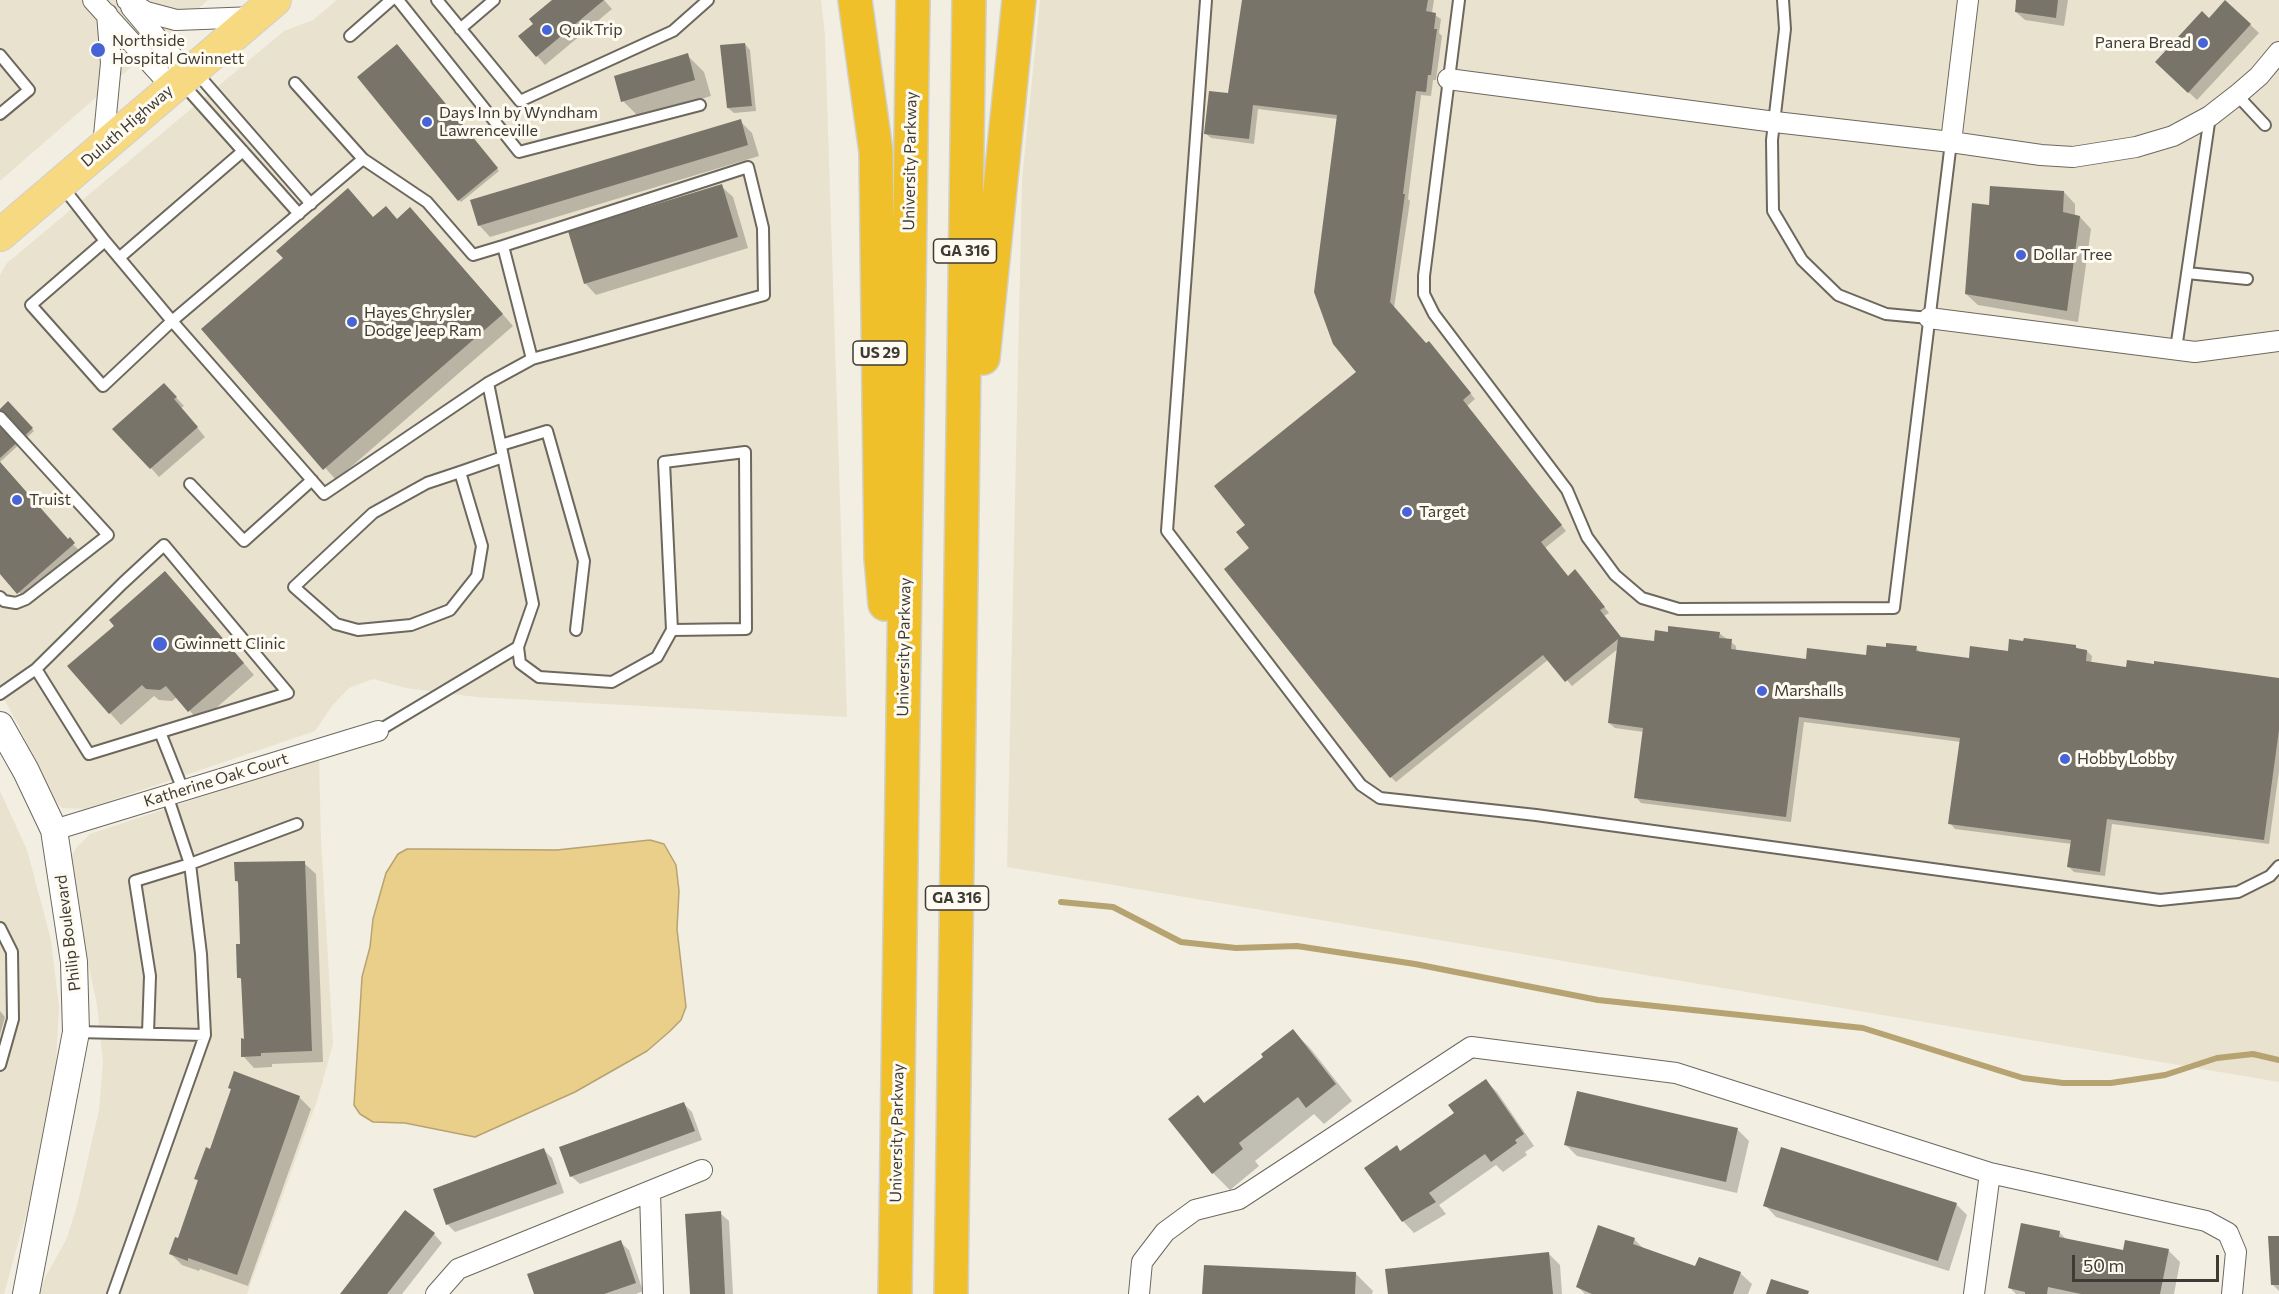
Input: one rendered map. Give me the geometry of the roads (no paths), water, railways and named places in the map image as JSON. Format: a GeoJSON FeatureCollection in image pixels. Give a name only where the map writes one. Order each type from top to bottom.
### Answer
{"type":"FeatureCollection","features":[{"type":"Feature","properties":{"kind":"highway","name":"US 29"},"geometry":{"type":"LineString","coordinates":[[855,0],[876,153],[881,395],[881,558],[888,636],[903,706]]}},
{"type":"Feature","properties":{"kind":"highway","name":"University Parkway"},"geometry":{"type":"LineString","coordinates":[[895,1294],[913,0]]}},
{"type":"Feature","properties":{"kind":"highway","name":"GA 316"},"geometry":{"type":"LineString","coordinates":[[951,1294],[969,0]]}},
{"type":"Feature","properties":{"kind":"highway"},"geometry":{"type":"LineString","coordinates":[[962,502],[980,392],[1019,0]]}},
{"type":"Feature","properties":{"kind":"main road","name":"Duluth Highway"},"geometry":{"type":"LineString","coordinates":[[0,235],[265,8]]}},
{"type":"Feature","properties":{"kind":"street"},"geometry":{"type":"LineString","coordinates":[[93,0],[183,78]]}},
{"type":"Feature","properties":{"kind":"street"},"geometry":{"type":"LineString","coordinates":[[126,0],[183,78]]}},
{"type":"Feature","properties":{"kind":"street","name":"Duluth Highway"},"geometry":{"type":"LineString","coordinates":[[126,0],[146,12],[176,20],[265,8]]}},
{"type":"Feature","properties":{"kind":"street"},"geometry":{"type":"LineString","coordinates":[[1951,142],[1968,0]]}},
{"type":"Feature","properties":{"kind":"street"},"geometry":{"type":"LineString","coordinates":[[103,146],[111,63],[107,14]]}},
{"type":"Feature","properties":{"kind":"street"},"geometry":{"type":"LineString","coordinates":[[1448,79],[1775,122],[2073,157],[2136,147],[2173,136],[2210,116],[2237,95],[2259,76],[2279,52]]}},
{"type":"Feature","properties":{"kind":"street"},"geometry":{"type":"LineString","coordinates":[[1929,318],[2195,352],[2279,341]]}},
{"type":"Feature","properties":{"kind":"street","name":"Philip Boulevard"},"geometry":{"type":"LineString","coordinates":[[0,725],[26,771],[54,830],[74,962],[76,1032],[26,1294]]}},
{"type":"Feature","properties":{"kind":"street","name":"Katherine Oak Court"},"geometry":{"type":"LineString","coordinates":[[54,830],[378,731]]}},
{"type":"Feature","properties":{"kind":"street"},"geometry":{"type":"LineString","coordinates":[[1139,1294],[1142,1262],[1165,1232],[1195,1210],[1239,1199],[1470,1047],[1676,1073],[1990,1173],[2206,1221],[2228,1233],[2236,1252],[2232,1294]]}},
{"type":"Feature","properties":{"kind":"street"},"geometry":{"type":"LineString","coordinates":[[436,1294],[458,1269],[702,1170]]}},
{"type":"Feature","properties":{"kind":"street"},"geometry":{"type":"LineString","coordinates":[[1974,1294],[1990,1173]]}},
{"type":"Feature","properties":{"kind":"street"},"geometry":{"type":"LineString","coordinates":[[650,1192],[653,1294]]}},
{"type":"Feature","properties":{"kind":"lane"},"geometry":{"type":"LineString","coordinates":[[350,36],[391,0]]}},
{"type":"Feature","properties":{"kind":"lane"},"geometry":{"type":"LineString","coordinates":[[398,0],[519,152],[700,105]]}},
{"type":"Feature","properties":{"kind":"lane"},"geometry":{"type":"LineString","coordinates":[[437,0],[520,101],[673,30],[696,4],[708,0]]}},
{"type":"Feature","properties":{"kind":"lane"},"geometry":{"type":"LineString","coordinates":[[1206,0],[1167,531],[1361,785],[1380,798],[1548,817],[2160,900],[2238,892],[2270,876],[2279,866]]}},
{"type":"Feature","properties":{"kind":"lane"},"geometry":{"type":"LineString","coordinates":[[1459,0],[1424,276],[1424,294],[1434,314],[1567,490],[1587,537],[1615,575],[1642,598],[1679,609],[1894,608],[1951,142]]}},
{"type":"Feature","properties":{"kind":"lane"},"geometry":{"type":"LineString","coordinates":[[1783,0],[1785,29],[1773,140],[1773,210],[1802,260],[1838,295],[1886,314],[1929,318]]}},
{"type":"Feature","properties":{"kind":"lane"},"geometry":{"type":"LineString","coordinates":[[460,29],[489,2]]}},
{"type":"Feature","properties":{"kind":"lane"},"geometry":{"type":"LineString","coordinates":[[0,55],[29,90],[0,114]]}},
{"type":"Feature","properties":{"kind":"lane"},"geometry":{"type":"LineString","coordinates":[[183,78],[299,214]]}},
{"type":"Feature","properties":{"kind":"lane"},"geometry":{"type":"LineString","coordinates":[[183,78],[311,204]]}},
{"type":"Feature","properties":{"kind":"lane"},"geometry":{"type":"LineString","coordinates":[[60,183],[172,321],[324,494],[488,382],[532,359],[764,295],[763,228],[748,167],[472,255],[428,202],[363,159],[295,83]]}},
{"type":"Feature","properties":{"kind":"lane"},"geometry":{"type":"LineString","coordinates":[[2237,95],[2265,125]]}},
{"type":"Feature","properties":{"kind":"lane"},"geometry":{"type":"LineString","coordinates":[[2176,350],[2210,116]]}},
{"type":"Feature","properties":{"kind":"lane"},"geometry":{"type":"LineString","coordinates":[[119,258],[243,151]]}},
{"type":"Feature","properties":{"kind":"lane"},"geometry":{"type":"LineString","coordinates":[[105,241],[31,305],[103,386],[172,321],[363,159]]}},
{"type":"Feature","properties":{"kind":"lane"},"geometry":{"type":"LineString","coordinates":[[503,246],[532,359]]}},
{"type":"Feature","properties":{"kind":"lane"},"geometry":{"type":"LineString","coordinates":[[2187,273],[2247,279]]}},
{"type":"Feature","properties":{"kind":"lane"},"geometry":{"type":"LineString","coordinates":[[488,382],[533,604],[518,647],[520,663],[539,677],[612,682],[657,657],[672,630],[664,462],[745,452],[746,629],[672,630]]}},
{"type":"Feature","properties":{"kind":"lane"},"geometry":{"type":"LineString","coordinates":[[0,417],[108,535],[26,599],[16,603],[4,601],[0,597]]}},
{"type":"Feature","properties":{"kind":"lane"},"geometry":{"type":"LineString","coordinates":[[501,445],[548,431],[584,561],[576,630]]}},
{"type":"Feature","properties":{"kind":"lane"},"geometry":{"type":"LineString","coordinates":[[460,472],[482,546],[477,576],[450,610],[411,625],[358,630],[336,624],[294,587],[372,513],[427,483],[503,457]]}},
{"type":"Feature","properties":{"kind":"lane"},"geometry":{"type":"LineString","coordinates":[[190,484],[244,541],[312,480]]}},
{"type":"Feature","properties":{"kind":"lane"},"geometry":{"type":"LineString","coordinates":[[0,694],[36,669],[164,545],[288,693],[89,754],[36,669]]}},
{"type":"Feature","properties":{"kind":"lane"},"geometry":{"type":"LineString","coordinates":[[378,731],[518,647]]}},
{"type":"Feature","properties":{"kind":"lane"},"geometry":{"type":"LineString","coordinates":[[113,1294],[205,1035],[201,954],[190,864],[160,732]]}},
{"type":"Feature","properties":{"kind":"lane"},"geometry":{"type":"LineString","coordinates":[[148,1034],[150,976],[135,881],[190,864],[297,824]]}},
{"type":"Feature","properties":{"kind":"lane"},"geometry":{"type":"LineString","coordinates":[[0,928],[12,952],[13,1019],[0,1065]]}},
{"type":"Feature","properties":{"kind":"lane"},"geometry":{"type":"LineString","coordinates":[[76,1032],[205,1035]]}},
{"type":"Feature","properties":{"kind":"waterway"},"geometry":{"type":"LineString","coordinates":[[1061,902],[1113,907],[1181,942],[1236,948],[1297,946],[1415,964],[1598,1000],[1863,1028],[2023,1078],[2063,1083],[2111,1083],[2165,1075],[2217,1058],[2253,1054],[2279,1060]]}},
{"type":"Feature","properties":{"kind":"place","name":"QuikTrip"},"geometry":{"type":"Point","coordinates":[547,30]}},
{"type":"Feature","properties":{"kind":"place","name":"Panera Bread"},"geometry":{"type":"Point","coordinates":[2203,43]}},
{"type":"Feature","properties":{"kind":"place","name":"Northside Hospital Gwinnett"},"geometry":{"type":"Point","coordinates":[98,50]}},
{"type":"Feature","properties":{"kind":"place","name":"Days Inn by Wyndham Lawrenceville"},"geometry":{"type":"Point","coordinates":[427,122]}},
{"type":"Feature","properties":{"kind":"place","name":"Dollar Tree"},"geometry":{"type":"Point","coordinates":[2021,255]}},
{"type":"Feature","properties":{"kind":"place","name":"Hayes Chrysler Dodge Jeep Ram"},"geometry":{"type":"Point","coordinates":[352,322]}},
{"type":"Feature","properties":{"kind":"place","name":"Truist"},"geometry":{"type":"Point","coordinates":[17,500]}},
{"type":"Feature","properties":{"kind":"place","name":"Target"},"geometry":{"type":"Point","coordinates":[1407,512]}},
{"type":"Feature","properties":{"kind":"place","name":"Gwinnett Clinic"},"geometry":{"type":"Point","coordinates":[160,644]}},
{"type":"Feature","properties":{"kind":"place","name":"Marshalls"},"geometry":{"type":"Point","coordinates":[1762,691]}},
{"type":"Feature","properties":{"kind":"place","name":"Hobby Lobby"},"geometry":{"type":"Point","coordinates":[2065,759]}}]}
